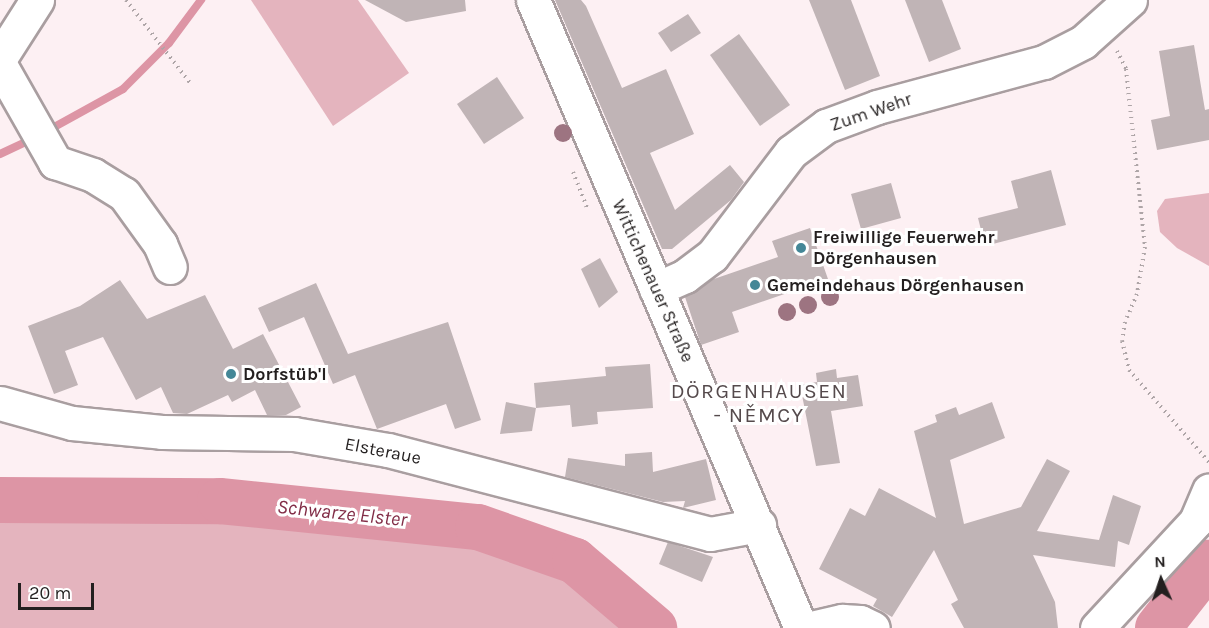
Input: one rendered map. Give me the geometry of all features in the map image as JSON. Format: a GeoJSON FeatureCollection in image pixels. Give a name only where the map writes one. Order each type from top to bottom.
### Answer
{"type":"FeatureCollection","features":[{"type":"Feature","properties":{"kind":"street"},"geometry":{"type":"LineString","coordinates":[[0,58],[37,0]]}},
{"type":"Feature","properties":{"kind":"street","name":"Wittichenauer Straße"},"geometry":{"type":"LineString","coordinates":[[533,0],[801,628]]}},
{"type":"Feature","properties":{"kind":"street","name":"Zum Wehr"},"geometry":{"type":"LineString","coordinates":[[656,289],[686,276],[712,256],[791,152],[826,126],[877,106],[1044,62],[1083,42],[1130,0]]}},
{"type":"Feature","properties":{"kind":"street"},"geometry":{"type":"LineString","coordinates":[[0,65],[40,136],[62,167],[93,175],[124,194],[160,244],[170,267]]}},
{"type":"Feature","properties":{"kind":"street","name":"Elsteraue"},"geometry":{"type":"LineString","coordinates":[[0,403],[72,423],[162,432],[294,434],[388,450],[710,534],[759,525]]}},
{"type":"Feature","properties":{"kind":"street"},"geometry":{"type":"LineString","coordinates":[[1097,628],[1196,521],[1209,491]]}},
{"type":"Feature","properties":{"kind":"street"},"geometry":{"type":"LineString","coordinates":[[811,628],[842,621],[860,622],[873,628]]}},
{"type":"Feature","properties":{"kind":"path"},"geometry":{"type":"LineString","coordinates":[[126,0],[191,84]]}},
{"type":"Feature","properties":{"kind":"path"},"geometry":{"type":"LineString","coordinates":[[1101,27],[1126,69],[1145,247],[1137,294],[1125,321],[1122,341],[1129,370],[1209,463]]}},
{"type":"Feature","properties":{"kind":"shaded area"},"geometry":{"type":"Polygon","coordinates":[[[251,0],[358,0],[409,73],[333,126],[251,0]]]}},
{"type":"Feature","properties":{"kind":"shaded area"},"geometry":{"type":"Polygon","coordinates":[[[1209,193],[1209,266],[1177,248],[1160,232],[1157,211],[1165,199],[1209,193]]]}},
{"type":"Feature","properties":{"kind":"shaded area"},"geometry":{"type":"Polygon","coordinates":[[[0,500],[220,501],[478,527],[575,561],[654,628],[0,628],[0,500]]]}},
{"type":"Feature","properties":{"kind":"building"},"geometry":{"type":"Polygon","coordinates":[[[365,0],[465,0],[466,11],[406,22],[365,0]]]}},
{"type":"Feature","properties":{"kind":"building"},"geometry":{"type":"Polygon","coordinates":[[[555,0],[581,0],[586,6],[622,88],[666,69],[694,134],[650,153],[675,210],[730,165],[744,182],[731,200],[672,249],[662,249],[555,0]]]}},
{"type":"Feature","properties":{"kind":"building"},"geometry":{"type":"Polygon","coordinates":[[[809,0],[851,0],[880,76],[845,90],[809,0]]]}},
{"type":"Feature","properties":{"kind":"building"},"geometry":{"type":"Polygon","coordinates":[[[905,0],[942,0],[961,49],[929,62],[905,0]]]}},
{"type":"Feature","properties":{"kind":"building"},"geometry":{"type":"Polygon","coordinates":[[[688,14],[701,33],[671,52],[658,33],[688,14]]]}},
{"type":"Feature","properties":{"kind":"building"},"geometry":{"type":"Polygon","coordinates":[[[739,34],[790,105],[760,126],[710,55],[739,34]]]}},
{"type":"Feature","properties":{"kind":"building"},"geometry":{"type":"Polygon","coordinates":[[[1194,45],[1205,110],[1209,109],[1209,140],[1157,150],[1151,120],[1170,116],[1159,51],[1194,45]]]}},
{"type":"Feature","properties":{"kind":"building"},"geometry":{"type":"Polygon","coordinates":[[[497,77],[524,118],[484,144],[457,104],[497,77]]]}},
{"type":"Feature","properties":{"kind":"building"},"geometry":{"type":"Polygon","coordinates":[[[1051,170],[1066,225],[985,246],[978,218],[1018,208],[1011,181],[1051,170]]]}},
{"type":"Feature","properties":{"kind":"building"},"geometry":{"type":"Polygon","coordinates":[[[891,183],[901,218],[861,229],[851,194],[891,183]]]}},
{"type":"Feature","properties":{"kind":"building","name":"Gemeindehaus Dörgenhausen"},"geometry":{"type":"Polygon","coordinates":[[[810,228],[828,279],[732,312],[739,332],[701,345],[685,297],[711,280],[778,257],[772,241],[810,228]]]}},
{"type":"Feature","properties":{"kind":"building"},"geometry":{"type":"Polygon","coordinates":[[[600,258],[618,292],[599,308],[581,269],[600,258]]]}},
{"type":"Feature","properties":{"kind":"building"},"geometry":{"type":"Polygon","coordinates":[[[120,280],[147,319],[205,295],[233,349],[263,334],[301,407],[286,415],[267,415],[255,390],[232,402],[228,395],[187,414],[173,413],[161,387],[136,400],[103,337],[65,351],[78,385],[54,394],[28,326],[80,306],[120,280]]]}},
{"type":"Feature","properties":{"kind":"building"},"geometry":{"type":"Polygon","coordinates":[[[316,283],[348,354],[448,322],[481,420],[455,429],[446,404],[377,429],[355,375],[333,384],[304,317],[269,332],[258,308],[316,283]]]}},
{"type":"Feature","properties":{"kind":"building"},"geometry":{"type":"Polygon","coordinates":[[[650,364],[653,408],[597,412],[598,424],[572,427],[570,405],[536,408],[534,383],[606,376],[605,367],[650,364]]]}},
{"type":"Feature","properties":{"kind":"building"},"geometry":{"type":"Polygon","coordinates":[[[836,369],[837,378],[858,375],[863,406],[831,411],[840,463],[816,466],[800,385],[817,382],[816,373],[836,369]]]}},
{"type":"Feature","properties":{"kind":"building"},"geometry":{"type":"Polygon","coordinates":[[[506,402],[536,408],[532,431],[500,434],[506,402]]]}},
{"type":"Feature","properties":{"kind":"building"},"geometry":{"type":"Polygon","coordinates":[[[992,402],[1005,438],[950,460],[964,524],[1021,507],[1047,459],[1070,471],[1037,531],[1099,540],[1113,495],[1141,506],[1129,545],[1118,541],[1115,567],[1033,555],[1055,602],[1058,628],[964,628],[951,604],[958,600],[934,550],[892,617],[873,606],[877,599],[819,569],[850,508],[865,516],[879,488],[936,518],[914,431],[937,422],[935,415],[956,407],[959,415],[992,402]]]}},
{"type":"Feature","properties":{"kind":"building"},"geometry":{"type":"Polygon","coordinates":[[[652,452],[653,472],[706,459],[716,500],[683,508],[685,501],[663,502],[565,477],[568,458],[625,466],[625,454],[652,452]]]}},
{"type":"Feature","properties":{"kind":"building"},"geometry":{"type":"Polygon","coordinates":[[[668,542],[713,557],[702,582],[659,564],[668,542]]]}},
{"type":"Feature","properties":{"kind":"waterway"},"geometry":{"type":"LineString","coordinates":[[47,131],[123,89],[169,43],[201,0]]}},
{"type":"Feature","properties":{"kind":"waterway"},"geometry":{"type":"LineString","coordinates":[[0,154],[34,138]]}},
{"type":"Feature","properties":{"kind":"waterway","name":"Schwarze Elster"},"geometry":{"type":"LineString","coordinates":[[0,500],[220,501],[478,527],[575,561],[654,628]]}},
{"type":"Feature","properties":{"kind":"waterway","name":"Schwarze Elster"},"geometry":{"type":"LineString","coordinates":[[1158,628],[1209,563]]}},
{"type":"Feature","properties":{"kind":"place","name":"Freiwillige Feuerwehr Dörgenhausen"},"geometry":{"type":"Point","coordinates":[801,248]}},
{"type":"Feature","properties":{"kind":"place","name":"Gemeindehaus Dörgenhausen"},"geometry":{"type":"Point","coordinates":[755,285]}},
{"type":"Feature","properties":{"kind":"place","name":"Dorfstüb'l"},"geometry":{"type":"Point","coordinates":[231,374]}},
{"type":"Feature","properties":{"kind":"district","name":"DÖRGENHAUSEN - NĚMCY"},"geometry":{"type":"Point","coordinates":[759,403]}}]}
